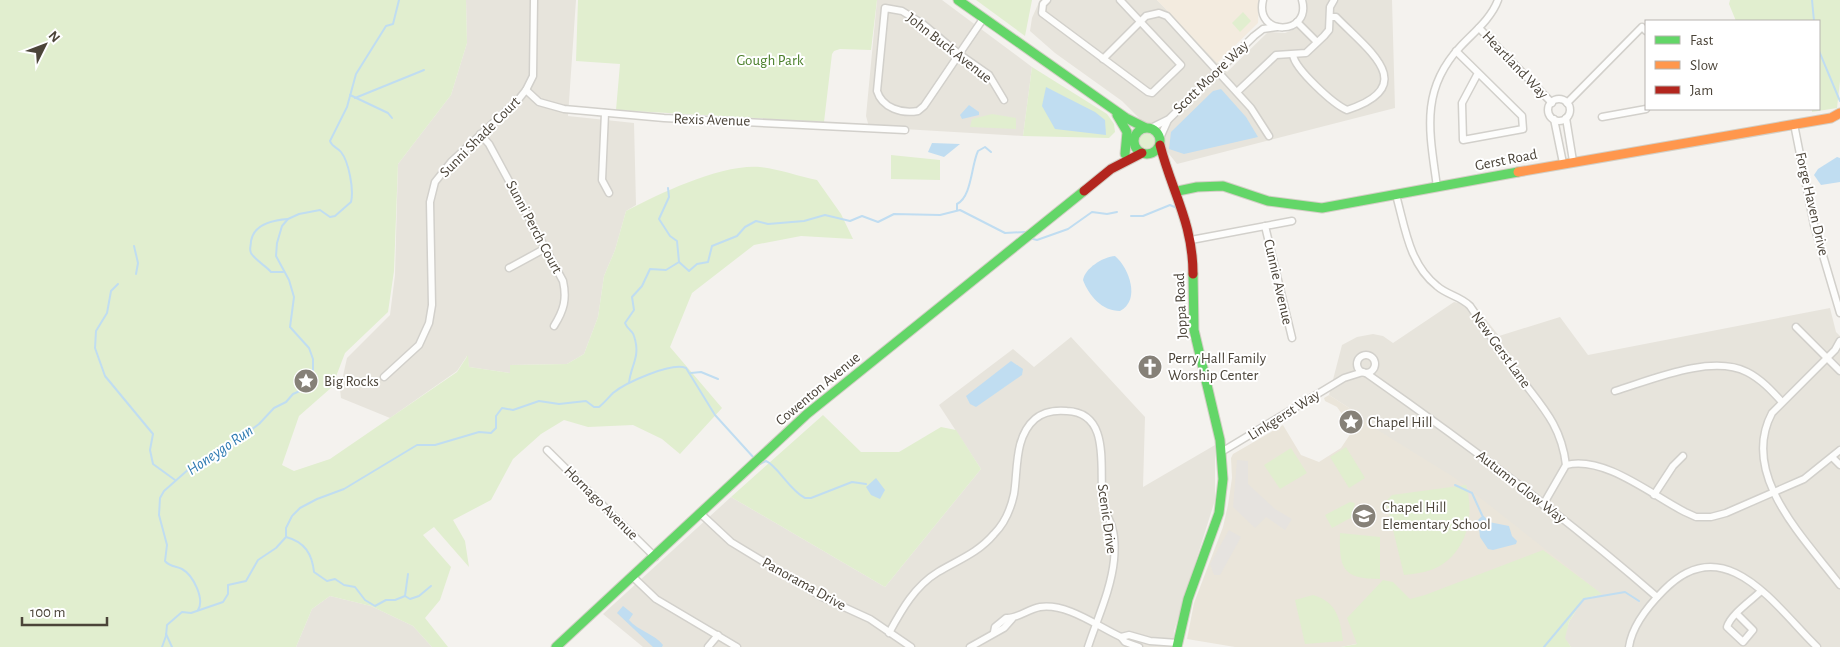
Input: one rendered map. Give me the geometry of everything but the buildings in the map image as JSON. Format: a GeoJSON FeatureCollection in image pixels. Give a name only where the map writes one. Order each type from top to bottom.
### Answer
{"type":"FeatureCollection","features":[{"type":"Feature","properties":{"kind":"street","name":"Sunni Shade Court"},"geometry":{"type":"LineString","coordinates":[[384,377],[419,345],[429,323],[432,306],[430,202],[436,182],[451,162],[526,90],[533,76],[534,0]]}},
{"type":"Feature","properties":{"kind":"street","name":"Joppa Road"},"geometry":{"type":"LineString","coordinates":[[958,0],[983,19],[1104,100],[1126,118],[1157,132],[1166,168],[1178,191],[1192,240],[1194,333],[1223,452],[1222,499],[1182,619],[1177,645]]}},
{"type":"Feature","properties":{"kind":"street"},"geometry":{"type":"LineString","coordinates":[[1047,0],[1043,4],[1042,13],[1148,92],[1152,93],[1181,65],[1120,0]]}},
{"type":"Feature","properties":{"kind":"street"},"geometry":{"type":"LineString","coordinates":[[1263,0],[1263,14],[1268,22],[1277,27]]}},
{"type":"Feature","properties":{"kind":"street"},"geometry":{"type":"LineString","coordinates":[[1302,0],[1303,12],[1298,22],[1317,42]]}},
{"type":"Feature","properties":{"kind":"street"},"geometry":{"type":"LineString","coordinates":[[1237,92],[1276,55],[1306,53],[1329,30],[1330,7],[1334,0]]}},
{"type":"Feature","properties":{"kind":"street"},"geometry":{"type":"LineString","coordinates":[[1437,187],[1429,109],[1440,74],[1456,51],[1490,15],[1498,0]]}},
{"type":"Feature","properties":{"kind":"street","name":"John Buck Avenue"},"geometry":{"type":"LineString","coordinates":[[959,54],[921,110],[914,112],[890,108],[878,96],[876,85],[885,8],[909,14],[989,75],[1004,100]]}},
{"type":"Feature","properties":{"kind":"street"},"geometry":{"type":"LineString","coordinates":[[1103,59],[1140,21],[1150,14],[1159,13],[1167,16],[1251,108],[1269,136]]}},
{"type":"Feature","properties":{"kind":"street","name":"Scott Moore Way"},"geometry":{"type":"LineString","coordinates":[[1254,36],[1263,14]]}},
{"type":"Feature","properties":{"kind":"street"},"geometry":{"type":"LineString","coordinates":[[1293,55],[1297,64],[1324,93],[1339,106],[1347,110],[1370,102],[1380,92],[1385,82],[1381,63],[1336,17],[1331,17]]}},
{"type":"Feature","properties":{"kind":"street"},"geometry":{"type":"LineString","coordinates":[[959,54],[983,19]]}},
{"type":"Feature","properties":{"kind":"street","name":"Scott Moore Way"},"geometry":{"type":"LineString","coordinates":[[1147,128],[1169,119],[1262,29],[1286,28],[1298,22]]}},
{"type":"Feature","properties":{"kind":"street","name":"Heartland Way"},"geometry":{"type":"LineString","coordinates":[[1479,28],[1552,103]]}},
{"type":"Feature","properties":{"kind":"street"},"geometry":{"type":"LineString","coordinates":[[1567,103],[1644,29]]}},
{"type":"Feature","properties":{"kind":"street"},"geometry":{"type":"LineString","coordinates":[[1456,51],[1522,116],[1523,129],[1463,140],[1462,103],[1478,73]]}},
{"type":"Feature","properties":{"kind":"street","name":"Rexis Avenue"},"geometry":{"type":"LineString","coordinates":[[526,90],[539,102],[552,107],[605,113],[905,130]]}},
{"type":"Feature","properties":{"kind":"street","name":"Heartland Way"},"geometry":{"type":"LineString","coordinates":[[1563,163],[1554,119],[1548,111],[1552,103],[1560,99],[1567,103],[1570,109],[1566,118],[1572,162]]}},
{"type":"Feature","properties":{"kind":"street"},"geometry":{"type":"LineString","coordinates":[[1104,100],[1104,105],[1118,116],[1126,127],[1128,137],[1125,154]]}},
{"type":"Feature","properties":{"kind":"street"},"geometry":{"type":"LineString","coordinates":[[1602,117],[1645,108]]}},
{"type":"Feature","properties":{"kind":"street"},"geometry":{"type":"LineString","coordinates":[[605,113],[602,180],[608,193]]}},
{"type":"Feature","properties":{"kind":"street","name":"Gerst Road"},"geometry":{"type":"LineString","coordinates":[[1178,191],[1197,187],[1223,186],[1268,201],[1322,208],[1563,163],[1831,118],[1840,114]]}},
{"type":"Feature","properties":{"kind":"street","name":"Joppa Road"},"geometry":{"type":"LineString","coordinates":[[1126,118],[1134,139],[1146,154],[1166,168]]}},
{"type":"Feature","properties":{"kind":"street","name":"Heartland Way"},"geometry":{"type":"LineString","coordinates":[[1554,119],[1560,121],[1566,118]]}},
{"type":"Feature","properties":{"kind":"street","name":"Scott Moore Way"},"geometry":{"type":"LineString","coordinates":[[1160,142],[1169,119]]}},
{"type":"Feature","properties":{"kind":"street","name":"Forge Haven Drive"},"geometry":{"type":"LineString","coordinates":[[1794,124],[1814,225],[1840,313]]}},
{"type":"Feature","properties":{"kind":"street"},"geometry":{"type":"LineString","coordinates":[[1134,139],[1147,128]]}},
{"type":"Feature","properties":{"kind":"street","name":"Sunni Perch Court"},"geometry":{"type":"LineString","coordinates":[[480,134],[489,144],[563,281],[566,292],[563,312],[554,326]]}},
{"type":"Feature","properties":{"kind":"street","name":"Cowenton Avenue"},"geometry":{"type":"LineString","coordinates":[[1112,169],[1114,164],[1125,154],[1134,139]]}},
{"type":"Feature","properties":{"kind":"street"},"geometry":{"type":"LineString","coordinates":[[1146,154],[1156,151],[1160,142]]}},
{"type":"Feature","properties":{"kind":"street","name":"Cowenton Avenue"},"geometry":{"type":"LineString","coordinates":[[556,647],[802,418],[1112,169],[1146,154]]}},
{"type":"Feature","properties":{"kind":"street","name":"New Gerst Lane"},"geometry":{"type":"LineString","coordinates":[[1396,195],[1410,245],[1418,263],[1435,285],[1470,306],[1516,372],[1550,415],[1559,431],[1566,465]]}},
{"type":"Feature","properties":{"kind":"street"},"geometry":{"type":"LineString","coordinates":[[1192,240],[1292,220]]}},
{"type":"Feature","properties":{"kind":"street","name":"Cunnie Avenue"},"geometry":{"type":"LineString","coordinates":[[1265,226],[1292,338]]}},
{"type":"Feature","properties":{"kind":"street"},"geometry":{"type":"LineString","coordinates":[[510,268],[546,248]]}},
{"type":"Feature","properties":{"kind":"street"},"geometry":{"type":"LineString","coordinates":[[1796,327],[1840,371]]}},
{"type":"Feature","properties":{"kind":"street"},"geometry":{"type":"LineString","coordinates":[[1840,341],[1827,358],[1772,413],[1762,440],[1762,451],[1774,492],[1782,508],[1840,585]]}},
{"type":"Feature","properties":{"kind":"street"},"geometry":{"type":"LineString","coordinates":[[1368,355],[1374,360],[1374,368],[1364,372],[1357,364],[1360,357],[1368,355]]}},
{"type":"Feature","properties":{"kind":"street","name":"Linkgerst Way"},"geometry":{"type":"LineString","coordinates":[[1344,378],[1357,364]]}},
{"type":"Feature","properties":{"kind":"street"},"geometry":{"type":"LineString","coordinates":[[1615,391],[1684,370],[1712,366],[1731,367],[1757,378],[1782,402]]}},
{"type":"Feature","properties":{"kind":"street","name":"Autumn Glow Way"},"geometry":{"type":"LineString","coordinates":[[1374,368],[1381,383]]}},
{"type":"Feature","properties":{"kind":"street","name":"Linkgerst Way"},"geometry":{"type":"LineString","coordinates":[[1223,452],[1344,378],[1364,372]]}},
{"type":"Feature","properties":{"kind":"street","name":"Autumn Glow Way"},"geometry":{"type":"LineString","coordinates":[[1364,372],[1467,445],[1657,597]]}},
{"type":"Feature","properties":{"kind":"street","name":"Scenic Drive"},"geometry":{"type":"LineString","coordinates":[[889,633],[904,605],[920,586],[938,572],[976,552],[995,534],[1014,496],[1021,439],[1034,420],[1047,413],[1064,411],[1075,412],[1086,417],[1095,429],[1102,446],[1103,503],[1112,527],[1114,546],[1110,579],[1088,647]]}},
{"type":"Feature","properties":{"kind":"street","name":"Hornago Avenue"},"geometry":{"type":"LineString","coordinates":[[547,450],[654,556]]}},
{"type":"Feature","properties":{"kind":"street"},"geometry":{"type":"LineString","coordinates":[[1543,504],[1566,465],[1578,464],[1613,471],[1696,517],[1711,517],[1726,513],[1804,479],[1840,450]]}},
{"type":"Feature","properties":{"kind":"street"},"geometry":{"type":"LineString","coordinates":[[1654,495],[1673,466],[1683,456]]}},
{"type":"Feature","properties":{"kind":"street"},"geometry":{"type":"LineString","coordinates":[[1832,457],[1840,465]]}},
{"type":"Feature","properties":{"kind":"street","name":"Panorama Drive"},"geometry":{"type":"LineString","coordinates":[[701,514],[722,535],[736,545],[822,597],[864,615],[911,647]]}},
{"type":"Feature","properties":{"kind":"street"},"geometry":{"type":"LineString","coordinates":[[1631,646],[1634,629],[1657,597],[1683,574],[1707,567],[1721,567],[1741,574],[1761,591],[1817,647]]}},
{"type":"Feature","properties":{"kind":"street"},"geometry":{"type":"LineString","coordinates":[[632,577],[656,599],[737,647]]}},
{"type":"Feature","properties":{"kind":"street"},"geometry":{"type":"LineString","coordinates":[[1737,614],[1761,591]]}},
{"type":"Feature","properties":{"kind":"street"},"geometry":{"type":"LineString","coordinates":[[970,647],[1004,628],[1012,618],[1032,609],[1048,607],[1072,613],[1121,637],[1125,642],[1139,647]]}},
{"type":"Feature","properties":{"kind":"street"},"geometry":{"type":"LineString","coordinates":[[708,647],[718,635]]}},
{"type":"Feature","properties":{"kind":"street"},"geometry":{"type":"LineString","coordinates":[[1121,637],[1129,636],[1177,645]]}},
{"type":"Feature","properties":{"kind":"shaded area"},"geometry":{"type":"Polygon","coordinates":[[[466,0],[576,0],[568,116],[634,123],[636,205],[626,211],[615,250],[604,276],[598,317],[584,354],[567,364],[510,365],[510,373],[469,367],[467,356],[457,371],[390,418],[341,398],[340,389],[347,358],[390,315],[395,275],[398,164],[451,95],[467,43],[466,0]]]}},
{"type":"Feature","properties":{"kind":"shaded area"},"geometry":{"type":"Polygon","coordinates":[[[877,0],[942,0],[1032,67],[1023,136],[869,127],[866,116],[877,0]]]}},
{"type":"Feature","properties":{"kind":"shaded area"},"geometry":{"type":"Polygon","coordinates":[[[1040,0],[1157,0],[1227,72],[1268,32],[1285,33],[1295,29],[1303,22],[1307,13],[1307,0],[1392,0],[1395,108],[1177,164],[1146,125],[1122,101],[1055,53],[1030,31],[1032,18],[1040,0]]]}},
{"type":"Feature","properties":{"kind":"shaded area"},"geometry":{"type":"Polygon","coordinates":[[[1157,0],[1259,0],[1258,23],[1217,63],[1157,0]]]}},
{"type":"Feature","properties":{"kind":"shaded area"},"geometry":{"type":"Polygon","coordinates":[[[1454,302],[1476,307],[1499,336],[1560,317],[1588,355],[1830,308],[1836,332],[1840,336],[1840,647],[1571,647],[1564,638],[1569,622],[1583,599],[1601,594],[1360,419],[1357,413],[1329,395],[1342,345],[1357,337],[1373,334],[1383,336],[1393,343],[1454,302]]]}},
{"type":"Feature","properties":{"kind":"shaded area"},"geometry":{"type":"Polygon","coordinates":[[[1071,337],[1145,417],[1143,487],[1215,445],[1215,500],[1174,631],[1173,647],[643,647],[603,614],[731,497],[885,587],[981,469],[939,405],[1013,349],[1034,367],[1071,337]]]}},
{"type":"Feature","properties":{"kind":"shaded area","name":"Chapel Hill Elementary School"},"geometry":{"type":"Polygon","coordinates":[[[1329,395],[1357,413],[1360,419],[1455,478],[1602,594],[1341,647],[1235,647],[1187,639],[1194,603],[1223,527],[1232,478],[1231,458],[1233,454],[1283,425],[1301,455],[1319,462],[1341,448],[1353,430],[1337,407],[1325,401],[1324,398],[1329,395]]]}},
{"type":"Feature","properties":{"kind":"shaded area"},"geometry":{"type":"Polygon","coordinates":[[[1237,460],[1248,461],[1248,484],[1275,509],[1292,519],[1285,530],[1266,517],[1255,528],[1233,507],[1237,460]]]}},
{"type":"Feature","properties":{"kind":"shaded area"},"geometry":{"type":"Polygon","coordinates":[[[1229,530],[1241,537],[1220,575],[1214,575],[1210,564],[1229,530]]]}},
{"type":"Feature","properties":{"kind":"shaded area"},"geometry":{"type":"Polygon","coordinates":[[[330,596],[371,606],[413,626],[432,647],[296,647],[312,609],[330,596]]]}},
{"type":"Feature","properties":{"kind":"green space"},"geometry":{"type":"Polygon","coordinates":[[[0,0],[466,0],[467,43],[451,95],[398,164],[394,271],[388,312],[345,353],[332,387],[299,416],[282,465],[294,471],[330,459],[457,372],[468,355],[469,367],[510,373],[510,365],[567,364],[584,354],[598,317],[604,276],[615,250],[626,211],[673,188],[710,175],[744,167],[767,168],[817,180],[841,214],[853,239],[801,236],[754,245],[692,293],[670,347],[722,408],[680,454],[662,439],[633,425],[588,427],[564,420],[541,434],[513,459],[491,500],[453,520],[465,541],[469,567],[434,527],[423,535],[451,567],[440,600],[425,618],[448,647],[432,647],[413,626],[371,606],[330,596],[312,609],[296,647],[0,647],[0,0]]]}},
{"type":"Feature","properties":{"kind":"green space","name":"Gough Park"},"geometry":{"type":"Polygon","coordinates":[[[578,0],[877,0],[871,50],[840,49],[832,54],[824,122],[616,110],[620,64],[576,61],[578,0]]]}},
{"type":"Feature","properties":{"kind":"green space"},"geometry":{"type":"Polygon","coordinates":[[[976,0],[1032,0],[1025,36],[976,0]]]}},
{"type":"Feature","properties":{"kind":"green space"},"geometry":{"type":"Polygon","coordinates":[[[1730,0],[1840,0],[1840,81],[1837,108],[1812,112],[1812,110],[1820,110],[1820,20],[1736,20],[1729,4],[1730,0]]]}},
{"type":"Feature","properties":{"kind":"green space"},"geometry":{"type":"Polygon","coordinates":[[[1243,12],[1251,21],[1240,32],[1232,23],[1243,12]]]}},
{"type":"Feature","properties":{"kind":"green space"},"geometry":{"type":"Polygon","coordinates":[[[1032,67],[1107,114],[1114,124],[1115,132],[1109,138],[1023,136],[1032,67]]]}},
{"type":"Feature","properties":{"kind":"green space"},"geometry":{"type":"Polygon","coordinates":[[[992,114],[1016,118],[1016,129],[970,127],[972,119],[992,114]]]}},
{"type":"Feature","properties":{"kind":"green space"},"geometry":{"type":"Polygon","coordinates":[[[1147,133],[1155,141],[1147,149],[1139,141],[1147,133]]]}},
{"type":"Feature","properties":{"kind":"green space"},"geometry":{"type":"Polygon","coordinates":[[[891,155],[940,160],[940,180],[891,179],[891,155]]]}},
{"type":"Feature","properties":{"kind":"green space"},"geometry":{"type":"Polygon","coordinates":[[[823,415],[861,452],[899,452],[941,427],[956,430],[981,469],[885,587],[731,497],[823,415]]]}},
{"type":"Feature","properties":{"kind":"green space"},"geometry":{"type":"Polygon","coordinates":[[[1346,447],[1365,478],[1349,488],[1330,457],[1346,447]]]}},
{"type":"Feature","properties":{"kind":"green space"},"geometry":{"type":"Polygon","coordinates":[[[1291,448],[1307,473],[1280,489],[1264,465],[1291,448]]]}},
{"type":"Feature","properties":{"kind":"green space"},"geometry":{"type":"Polygon","coordinates":[[[1466,485],[1470,510],[1465,535],[1460,546],[1443,564],[1428,571],[1404,575],[1386,501],[1392,495],[1466,485]]]}},
{"type":"Feature","properties":{"kind":"green space"},"geometry":{"type":"Polygon","coordinates":[[[1350,502],[1355,503],[1353,510],[1356,515],[1332,528],[1325,515],[1350,502]]]}},
{"type":"Feature","properties":{"kind":"green space"},"geometry":{"type":"Polygon","coordinates":[[[1340,533],[1380,537],[1380,579],[1358,577],[1350,574],[1345,569],[1340,555],[1340,533]]]}},
{"type":"Feature","properties":{"kind":"green space"},"geometry":{"type":"Polygon","coordinates":[[[1543,550],[1602,594],[1583,599],[1569,622],[1565,638],[1571,647],[1341,647],[1357,644],[1347,618],[1383,580],[1393,582],[1410,599],[1543,550]]]}},
{"type":"Feature","properties":{"kind":"green space"},"geometry":{"type":"Polygon","coordinates":[[[1313,595],[1327,602],[1336,612],[1343,641],[1305,644],[1295,600],[1313,595]]]}},
{"type":"Feature","properties":{"kind":"water"},"geometry":{"type":"Polygon","coordinates":[[[1046,87],[1095,112],[1105,120],[1106,135],[1055,129],[1042,106],[1046,87]]]}},
{"type":"Feature","properties":{"kind":"water"},"geometry":{"type":"Polygon","coordinates":[[[1221,89],[1246,117],[1258,137],[1184,154],[1169,149],[1171,132],[1213,91],[1221,89]]]}},
{"type":"Feature","properties":{"kind":"water"},"geometry":{"type":"Polygon","coordinates":[[[969,105],[979,112],[979,115],[962,119],[960,115],[969,105]]]}},
{"type":"Feature","properties":{"kind":"water"},"geometry":{"type":"Polygon","coordinates":[[[932,143],[960,144],[944,157],[928,152],[932,143]]]}},
{"type":"Feature","properties":{"kind":"water"},"geometry":{"type":"Polygon","coordinates":[[[1837,157],[1840,158],[1840,182],[1821,185],[1814,175],[1818,169],[1837,157]]]}},
{"type":"Feature","properties":{"kind":"water"},"geometry":{"type":"Polygon","coordinates":[[[1115,256],[1125,268],[1131,284],[1130,299],[1120,311],[1107,308],[1097,302],[1083,280],[1087,271],[1095,264],[1105,258],[1115,256]]]}},
{"type":"Feature","properties":{"kind":"water"},"geometry":{"type":"Polygon","coordinates":[[[1011,361],[1023,369],[1022,375],[976,407],[970,404],[966,396],[1011,361]]]}},
{"type":"Feature","properties":{"kind":"water"},"geometry":{"type":"Polygon","coordinates":[[[876,478],[885,490],[880,499],[871,495],[866,487],[876,478]]]}},
{"type":"Feature","properties":{"kind":"water"},"geometry":{"type":"Polygon","coordinates":[[[1483,515],[1489,522],[1509,526],[1512,536],[1517,541],[1516,544],[1493,550],[1488,549],[1480,537],[1478,520],[1483,515]]]}},
{"type":"Feature","properties":{"kind":"water"},"geometry":{"type":"Polygon","coordinates":[[[623,606],[633,614],[629,620],[660,641],[663,645],[662,647],[653,647],[617,613],[623,606]]]}},
{"type":"Feature","properties":{"kind":"waterway","name":"Honeygo Run"},"geometry":{"type":"LineString","coordinates":[[198,610],[200,605],[199,594],[190,576],[182,569],[165,561],[167,545],[159,515],[160,498],[164,491],[190,468],[214,457],[259,424],[274,408],[286,402],[293,394],[313,385],[313,359],[309,348],[290,327],[294,297],[289,280],[276,256],[277,243],[282,226],[288,219],[299,214],[320,210],[330,217],[335,216],[351,202],[351,184],[346,162],[341,152],[330,141],[347,107],[356,74],[386,26],[393,24],[399,0]]}},
{"type":"Feature","properties":{"kind":"waterway"},"geometry":{"type":"LineString","coordinates":[[1812,0],[1814,20]]}},
{"type":"Feature","properties":{"kind":"waterway"},"geometry":{"type":"LineString","coordinates":[[1820,53],[1840,101]]}},
{"type":"Feature","properties":{"kind":"waterway"},"geometry":{"type":"LineString","coordinates":[[355,98],[424,70]]}},
{"type":"Feature","properties":{"kind":"waterway"},"geometry":{"type":"LineString","coordinates":[[350,95],[388,113],[392,118]]}},
{"type":"Feature","properties":{"kind":"waterway"},"geometry":{"type":"LineString","coordinates":[[957,210],[957,204],[966,194],[978,151],[985,147],[991,152]]}},
{"type":"Feature","properties":{"kind":"waterway"},"geometry":{"type":"LineString","coordinates":[[668,188],[669,197],[659,219],[670,236],[677,241],[679,262],[689,271],[697,264],[708,262],[712,246],[737,236],[745,227],[756,221],[768,224],[804,221],[825,215],[850,221],[862,216],[878,222],[894,214],[940,215],[960,210],[1005,233],[1025,232]]}},
{"type":"Feature","properties":{"kind":"waterway"},"geometry":{"type":"LineString","coordinates":[[1131,216],[1143,216],[1170,205],[1177,208]]}},
{"type":"Feature","properties":{"kind":"waterway"},"geometry":{"type":"LineString","coordinates":[[1033,239],[1037,240],[1068,229],[1092,212],[1107,214],[1117,212]]}},
{"type":"Feature","properties":{"kind":"waterway","name":"Honeygo Run"},"geometry":{"type":"LineString","coordinates":[[283,272],[271,272],[253,256],[250,252],[250,247],[253,235],[260,227],[276,220],[288,219]]}},
{"type":"Feature","properties":{"kind":"waterway"},"geometry":{"type":"LineString","coordinates":[[134,246],[138,263],[136,274]]}},
{"type":"Feature","properties":{"kind":"waterway"},"geometry":{"type":"LineString","coordinates":[[629,383],[636,355],[636,343],[633,334],[625,323],[634,310],[632,297],[642,286],[650,269],[666,270],[679,262]]}},
{"type":"Feature","properties":{"kind":"waterway"},"geometry":{"type":"LineString","coordinates":[[118,284],[111,291],[107,313],[96,331],[95,348],[105,376],[153,434],[150,450],[153,464],[175,480]]}},
{"type":"Feature","properties":{"kind":"waterway"},"geometry":{"type":"LineString","coordinates":[[293,515],[300,508],[317,499],[344,489],[417,445],[435,445],[479,432],[491,433],[496,428],[496,416],[502,408],[513,410],[539,401],[559,404],[586,401],[594,407],[599,407],[613,393],[627,384],[648,374],[670,368],[686,368],[715,415],[754,458]]}},
{"type":"Feature","properties":{"kind":"waterway"},"geometry":{"type":"LineString","coordinates":[[691,373],[701,372],[718,379]]}},
{"type":"Feature","properties":{"kind":"waterway"},"geometry":{"type":"LineString","coordinates":[[760,464],[766,461],[770,464],[794,490],[805,498],[811,498],[852,482],[866,484]]}},
{"type":"Feature","properties":{"kind":"waterway"},"geometry":{"type":"LineString","coordinates":[[1455,485],[1472,493],[1482,515]]}},
{"type":"Feature","properties":{"kind":"waterway"},"geometry":{"type":"LineString","coordinates":[[162,647],[167,625],[182,612],[191,613],[223,602],[228,594],[228,585],[246,581],[258,560],[276,548],[286,537],[286,528],[292,516]]}},
{"type":"Feature","properties":{"kind":"waterway"},"geometry":{"type":"LineString","coordinates":[[286,537],[293,539],[303,546],[309,554],[314,572],[327,581],[335,579],[344,585],[355,587],[365,600],[375,606],[386,600],[395,600],[405,596],[410,599],[419,596],[431,586]]}},
{"type":"Feature","properties":{"kind":"waterway"},"geometry":{"type":"LineString","coordinates":[[405,596],[408,574]]}},
{"type":"Feature","properties":{"kind":"waterway"},"geometry":{"type":"LineString","coordinates":[[1544,647],[1584,599],[1625,592],[1639,601]]}},
{"type":"Feature","properties":{"kind":"waterway","name":"Honeygo Run"},"geometry":{"type":"LineString","coordinates":[[166,634],[172,647]]}},
{"type":"Feature","properties":{"kind":"traffic: fast"},"geometry":{"type":"LineString","coordinates":[[958,0],[1126,118],[1144,127]]}},
{"type":"Feature","properties":{"kind":"traffic: fast"},"geometry":{"type":"LineString","coordinates":[[1117,115],[1127,132],[1125,154]]}},
{"type":"Feature","properties":{"kind":"traffic: fast"},"geometry":{"type":"LineString","coordinates":[[1147,128],[1156,132],[1160,141],[1156,150],[1147,154],[1138,150],[1134,141],[1138,132],[1147,128]]}},
{"type":"Feature","properties":{"kind":"traffic: fast"},"geometry":{"type":"LineString","coordinates":[[1178,191],[1197,187],[1223,186],[1268,201],[1322,208],[1518,172]]}},
{"type":"Feature","properties":{"kind":"traffic: fast"},"geometry":{"type":"LineString","coordinates":[[556,647],[807,414],[1084,191]]}},
{"type":"Feature","properties":{"kind":"traffic: fast"},"geometry":{"type":"LineString","coordinates":[[1177,647],[1188,599],[1219,513],[1223,479],[1220,440],[1194,330],[1193,274]]}},
{"type":"Feature","properties":{"kind":"traffic: slow"},"geometry":{"type":"LineString","coordinates":[[1518,172],[1831,118],[1840,113]]}},
{"type":"Feature","properties":{"kind":"traffic: jam"},"geometry":{"type":"LineString","coordinates":[[1160,145],[1186,223],[1190,239],[1193,274]]}},
{"type":"Feature","properties":{"kind":"traffic: jam"},"geometry":{"type":"LineString","coordinates":[[1084,191],[1111,169],[1142,153]]}},
{"type":"Feature","properties":{"kind":"place","name":"Perry Hall Family Worship Center"},"geometry":{"type":"Point","coordinates":[1150,367]}},
{"type":"Feature","properties":{"kind":"place","name":"Big Rocks"},"geometry":{"type":"Point","coordinates":[306,381]}},
{"type":"Feature","properties":{"kind":"place","name":"Chapel Hill"},"geometry":{"type":"Point","coordinates":[1351,422]}},
{"type":"Feature","properties":{"kind":"place","name":"Chapel Hill Elementary School"},"geometry":{"type":"Point","coordinates":[1364,516]}}]}
